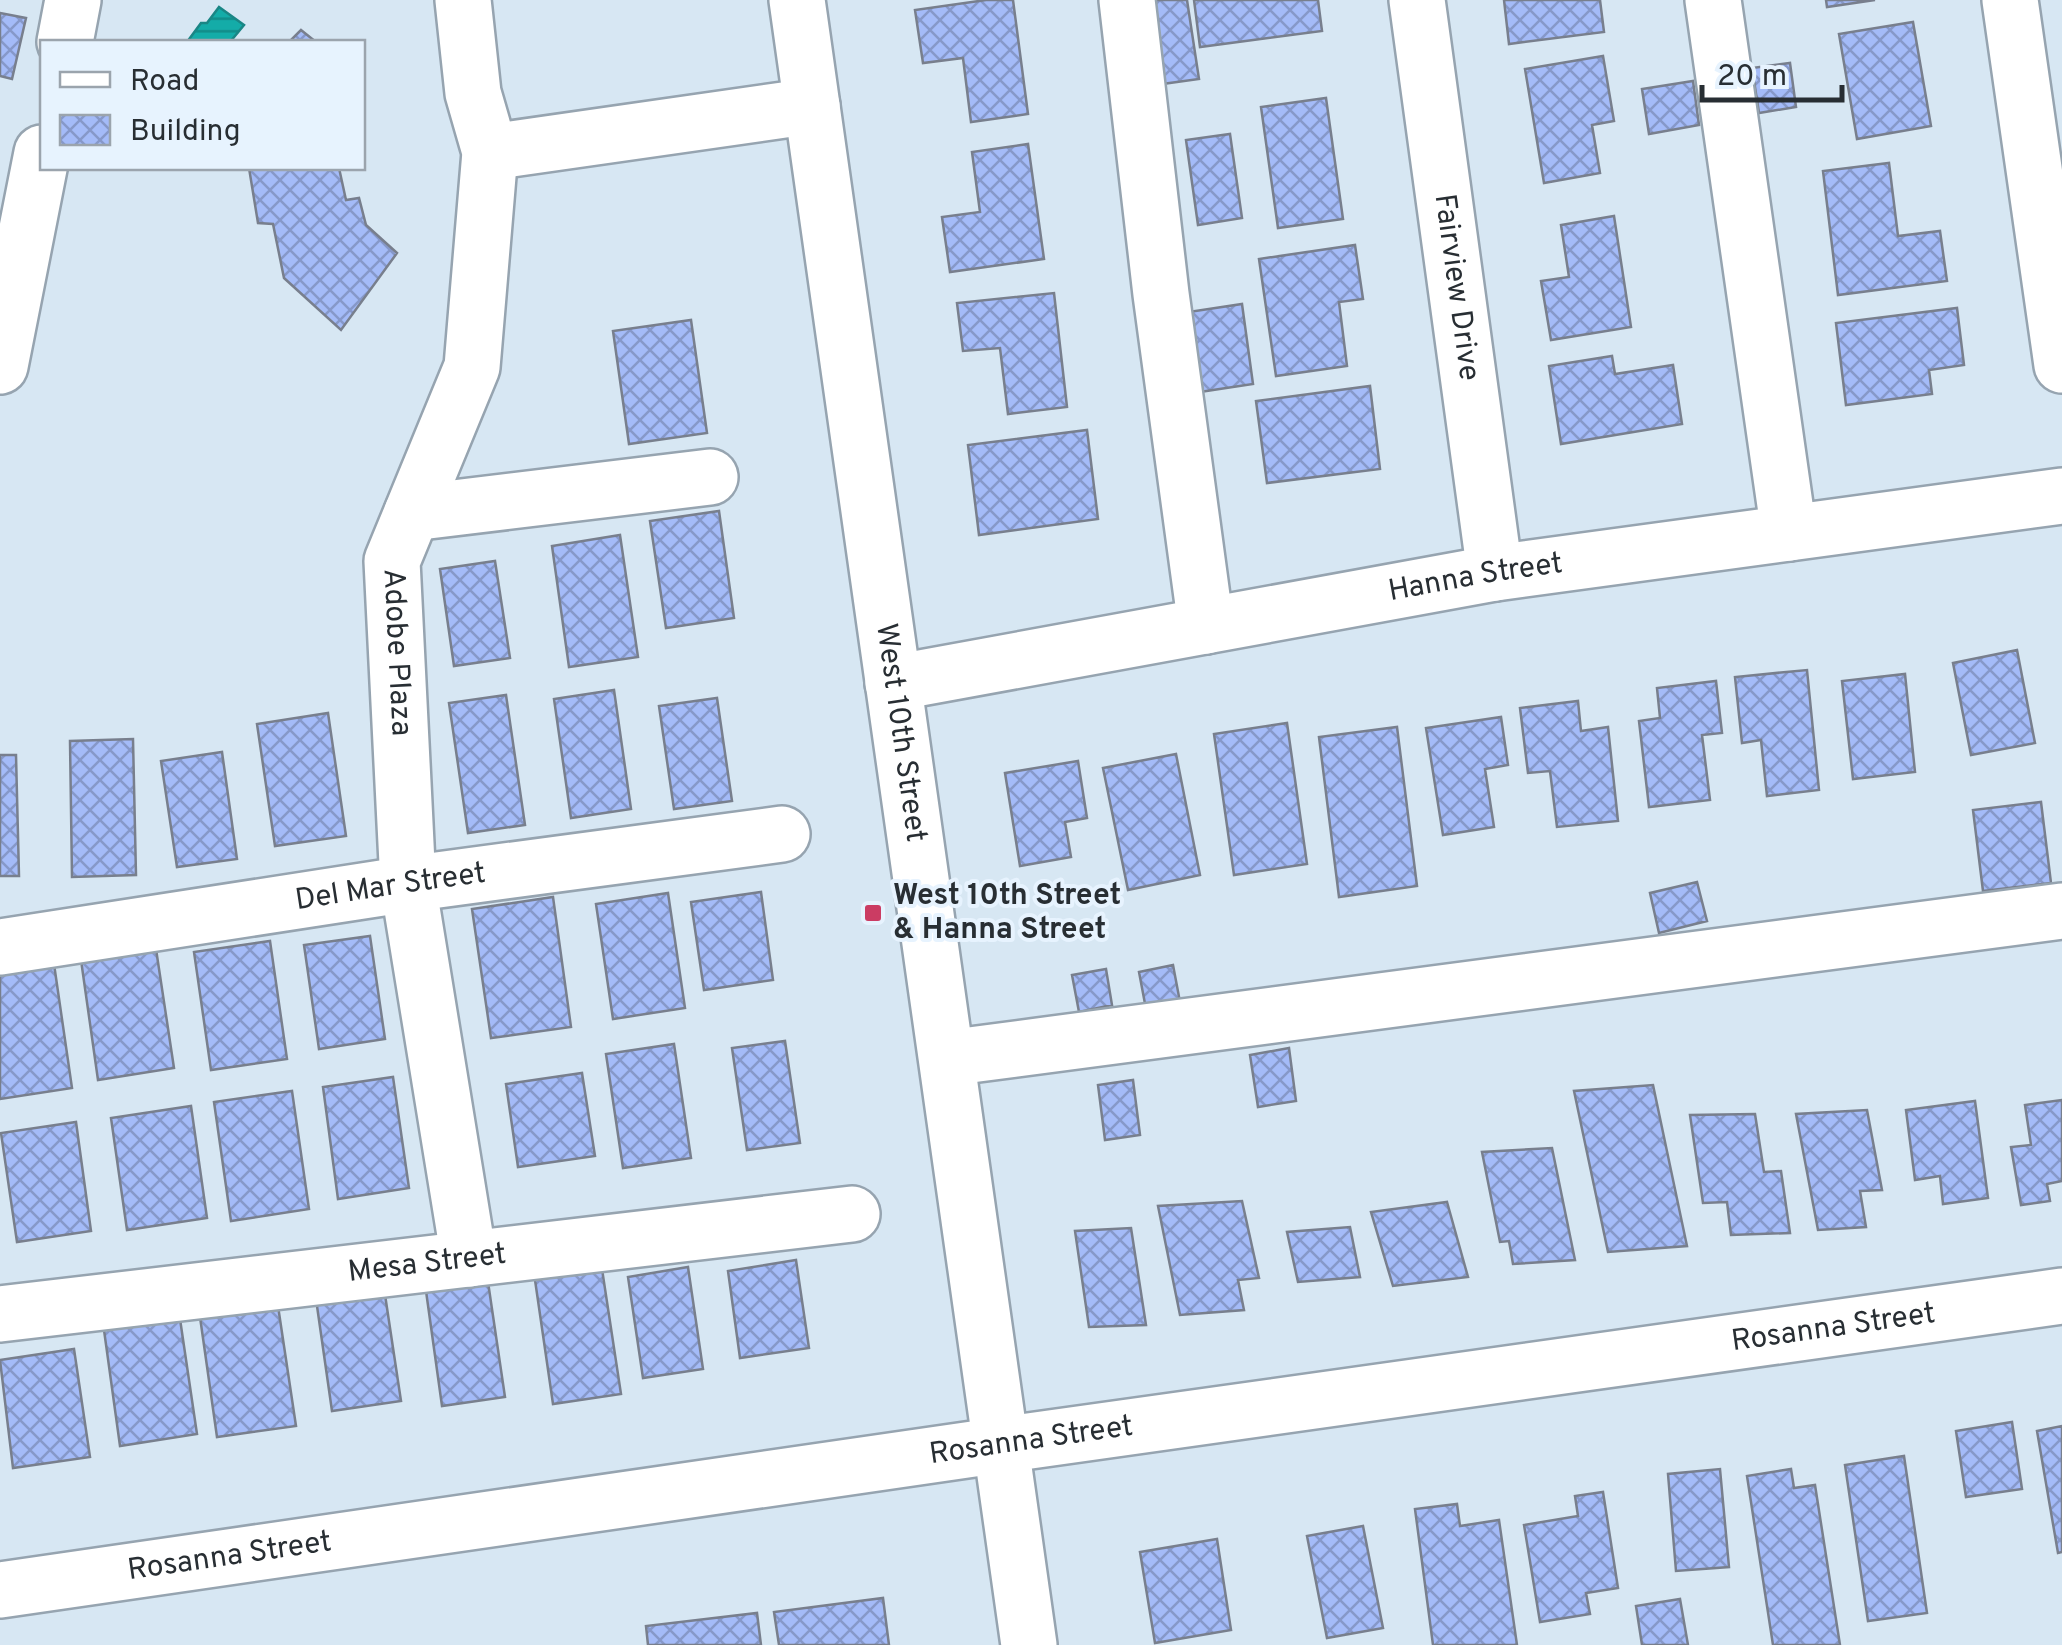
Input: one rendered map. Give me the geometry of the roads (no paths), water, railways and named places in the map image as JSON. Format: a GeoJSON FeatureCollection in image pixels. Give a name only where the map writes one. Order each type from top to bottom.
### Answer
{"type":"FeatureCollection","features":[{"type":"Feature","properties":{"kind":"street"},"geometry":{"type":"LineString","coordinates":[[64,40],[73,0]]}},
{"type":"Feature","properties":{"kind":"street","name":"Adobe Plaza"},"geometry":{"type":"LineString","coordinates":[[462,0],[473,93],[490,152],[472,367],[392,560],[408,884],[469,1259]]}},
{"type":"Feature","properties":{"kind":"street","name":"West 10th Street"},"geometry":{"type":"LineString","coordinates":[[798,0],[1029,1645]]}},
{"type":"Feature","properties":{"kind":"street"},"geometry":{"type":"LineString","coordinates":[[1128,0],[1161,294],[1206,626]]}},
{"type":"Feature","properties":{"kind":"street","name":"Fairview Drive"},"geometry":{"type":"LineString","coordinates":[[1417,0],[1495,573]]}},
{"type":"Feature","properties":{"kind":"street"},"geometry":{"type":"LineString","coordinates":[[1713,0],[1789,533]]}},
{"type":"Feature","properties":{"kind":"street"},"geometry":{"type":"LineString","coordinates":[[2010,0],[2062,365]]}},
{"type":"Feature","properties":{"kind":"street"},"geometry":{"type":"LineString","coordinates":[[490,152],[812,106]]}},
{"type":"Feature","properties":{"kind":"street"},"geometry":{"type":"LineString","coordinates":[[0,366],[40,163]]}},
{"type":"Feature","properties":{"kind":"street"},"geometry":{"type":"LineString","coordinates":[[412,513],[710,477]]}},
{"type":"Feature","properties":{"kind":"street","name":"Hanna Street"},"geometry":{"type":"LineString","coordinates":[[893,683],[1495,573],[2062,496]]}},
{"type":"Feature","properties":{"kind":"street","name":"Del Mar Street"},"geometry":{"type":"LineString","coordinates":[[0,947],[408,884],[782,834]]}},
{"type":"Feature","properties":{"kind":"street"},"geometry":{"type":"LineString","coordinates":[[946,1058],[2062,911]]}},
{"type":"Feature","properties":{"kind":"street","name":"Mesa Street"},"geometry":{"type":"LineString","coordinates":[[0,1314],[852,1214]]}},
{"type":"Feature","properties":{"kind":"street","name":"Rosanna Street"},"geometry":{"type":"LineString","coordinates":[[0,1590],[2062,1296]]}},
{"type":"Feature","properties":{"kind":"place","name":"West 10th Street & Hanna Street"},"geometry":{"type":"Point","coordinates":[873,913]}}]}
